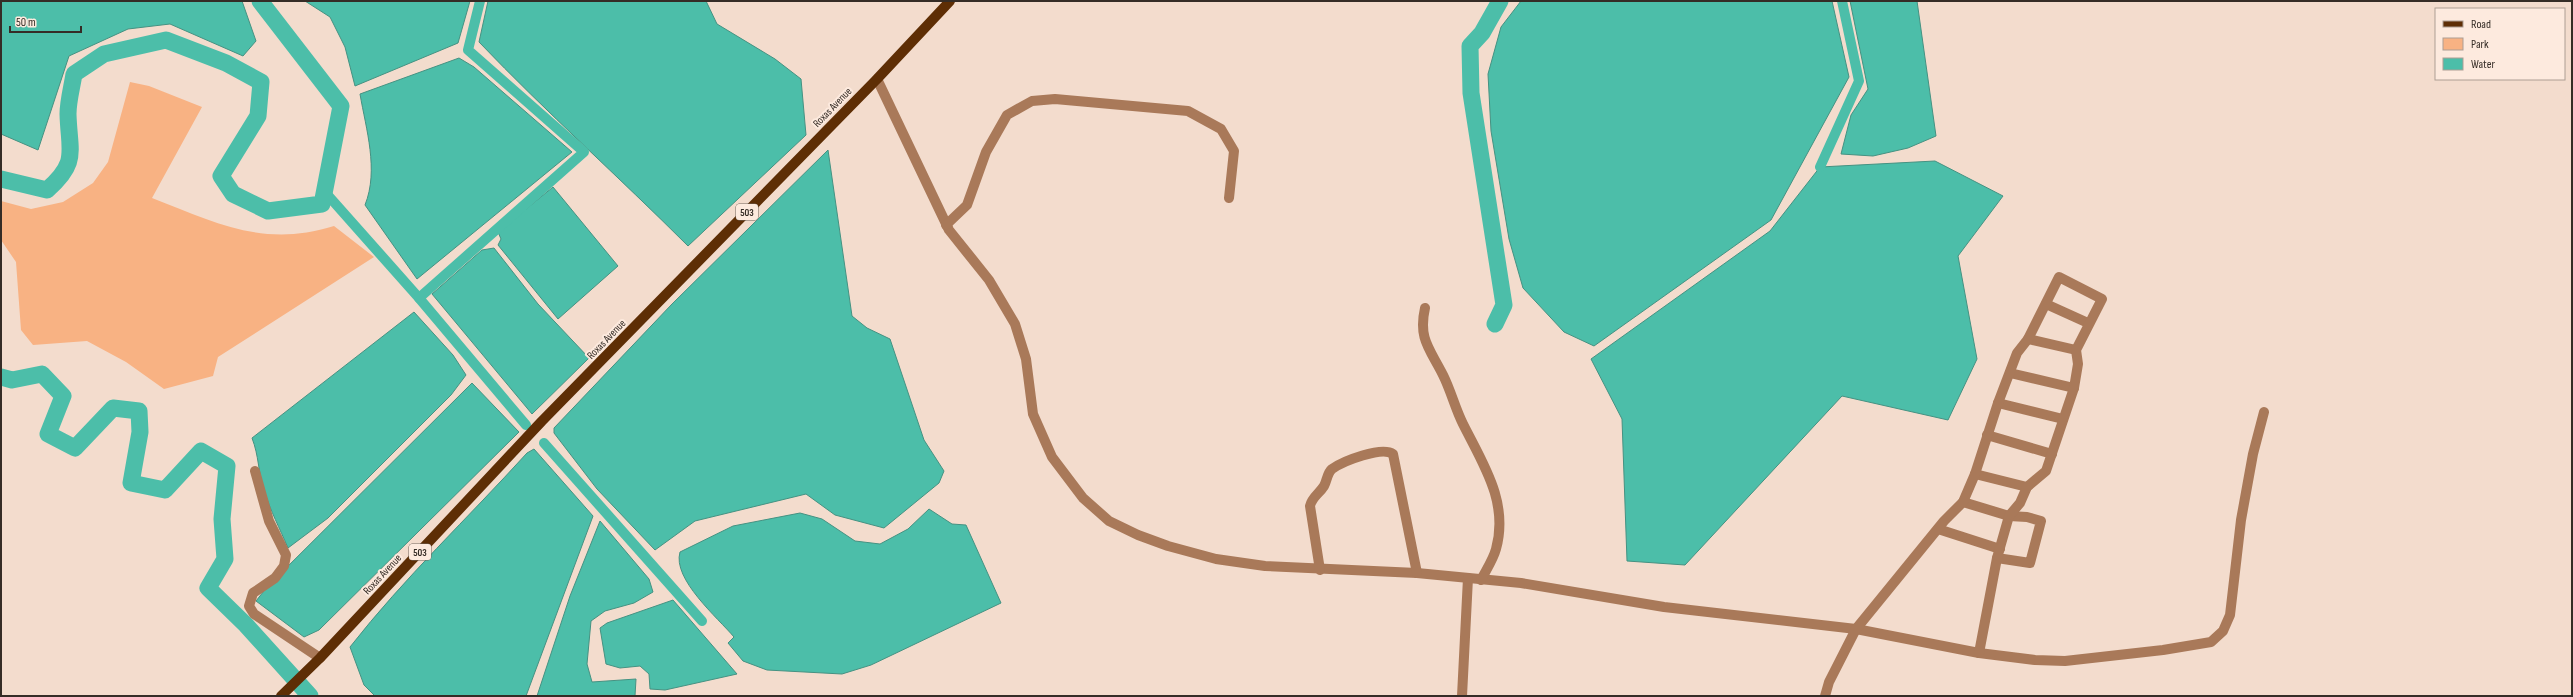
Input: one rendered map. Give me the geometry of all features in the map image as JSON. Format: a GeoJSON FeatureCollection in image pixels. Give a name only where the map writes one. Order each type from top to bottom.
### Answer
{"type":"FeatureCollection","features":[{"type":"Feature","properties":{"kind":"main road","name":"Roxas Avenue"},"geometry":{"type":"LineString","coordinates":[[281,696],[290,689],[317,661],[542,421],[877,79],[950,1]]}},
{"type":"Feature","properties":{"kind":"street"},"geometry":{"type":"LineString","coordinates":[[877,79],[946,225],[1003,301],[1022,343],[1033,414],[1052,457],[1094,510],[1138,535],[1216,559],[1320,570],[1417,573],[1521,583],[1664,607],[1856,629],[1979,653],[2035,660],[2065,660],[2163,650],[2211,642],[2223,631],[2230,615],[2241,520],[2253,454],[2264,412]]}},
{"type":"Feature","properties":{"kind":"street"},"geometry":{"type":"LineString","coordinates":[[946,225],[967,205],[986,152],[1007,115],[1032,102],[1055,99],[1188,111],[1221,129],[1234,151],[1229,198]]}},
{"type":"Feature","properties":{"kind":"street"},"geometry":{"type":"LineString","coordinates":[[1825,696],[1829,682],[1856,629],[1938,529],[1963,502],[1975,474],[1998,403],[2017,353],[2028,339],[2059,276],[2102,299],[2088,323],[2076,350],[2078,364],[2074,388],[2046,471],[2027,487],[2020,503],[2009,516],[1998,553],[1979,653]]}},
{"type":"Feature","properties":{"kind":"street"},"geometry":{"type":"LineString","coordinates":[[2046,304],[2088,323]]}},
{"type":"Feature","properties":{"kind":"street"},"geometry":{"type":"LineString","coordinates":[[1425,308],[1421,324],[1422,336],[1447,383],[1462,422],[1497,494],[1498,536],[1495,550],[1482,580]]}},
{"type":"Feature","properties":{"kind":"street"},"geometry":{"type":"LineString","coordinates":[[2028,339],[2076,350]]}},
{"type":"Feature","properties":{"kind":"street"},"geometry":{"type":"LineString","coordinates":[[2010,373],[2074,388]]}},
{"type":"Feature","properties":{"kind":"street"},"geometry":{"type":"LineString","coordinates":[[1998,403],[2063,419]]}},
{"type":"Feature","properties":{"kind":"street"},"geometry":{"type":"LineString","coordinates":[[1987,435],[2052,454]]}},
{"type":"Feature","properties":{"kind":"street"},"geometry":{"type":"LineString","coordinates":[[1320,570],[1310,506],[1312,499],[1323,487],[1329,472],[1333,468],[1350,460],[1382,450],[1393,454],[1417,573]]}},
{"type":"Feature","properties":{"kind":"street"},"geometry":{"type":"LineString","coordinates":[[255,471],[269,521],[286,555],[284,566],[275,578],[253,592],[249,606],[254,614],[317,661]]}},
{"type":"Feature","properties":{"kind":"street"},"geometry":{"type":"LineString","coordinates":[[1975,474],[2027,487]]}},
{"type":"Feature","properties":{"kind":"street"},"geometry":{"type":"LineString","coordinates":[[1938,529],[1998,553],[2030,563],[2041,521],[2027,517],[2009,516],[1963,502]]}},
{"type":"Feature","properties":{"kind":"street"},"geometry":{"type":"LineString","coordinates":[[1462,696],[1468,578]]}},
{"type":"Feature","properties":{"kind":"green space"},"geometry":{"type":"Polygon","coordinates":[[[130,82],[149,86],[202,107],[152,198],[219,224],[241,230],[285,234],[309,232],[334,226],[374,257],[218,357],[213,376],[164,389],[126,362],[87,341],[33,345],[21,330],[16,262],[1,240],[1,201],[31,209],[63,202],[93,183],[108,162],[130,82]]]}},
{"type":"Feature","properties":{"kind":"water"},"geometry":{"type":"Polygon","coordinates":[[[1,1],[242,1],[256,41],[243,56],[170,24],[128,29],[69,56],[38,150],[1,134],[1,1]]]}},
{"type":"Feature","properties":{"kind":"water"},"geometry":{"type":"Polygon","coordinates":[[[305,1],[470,1],[458,43],[355,86],[345,47],[330,17],[305,1]]]}},
{"type":"Feature","properties":{"kind":"water"},"geometry":{"type":"Polygon","coordinates":[[[488,1],[706,1],[717,24],[775,59],[801,79],[806,135],[688,246],[530,94],[479,42],[488,1]]]}},
{"type":"Feature","properties":{"kind":"water"},"geometry":{"type":"Polygon","coordinates":[[[1521,1],[1832,1],[1849,77],[1771,220],[1594,346],[1564,332],[1523,288],[1509,239],[1491,131],[1488,74],[1501,27],[1521,1]]]}},
{"type":"Feature","properties":{"kind":"water"},"geometry":{"type":"Polygon","coordinates":[[[1850,1],[1917,1],[1936,136],[1908,148],[1873,156],[1841,154],[1851,115],[1868,89],[1850,1]]]}},
{"type":"Feature","properties":{"kind":"water"},"geometry":{"type":"Polygon","coordinates":[[[459,58],[474,67],[572,152],[417,279],[365,205],[369,192],[371,164],[368,135],[360,94],[459,58]]]}},
{"type":"Feature","properties":{"kind":"water"},"geometry":{"type":"Polygon","coordinates":[[[828,150],[852,316],[867,328],[890,339],[924,440],[944,471],[939,483],[884,528],[835,515],[806,494],[695,521],[655,550],[597,489],[554,433],[554,428],[672,304],[828,150]]]}},
{"type":"Feature","properties":{"kind":"water"},"geometry":{"type":"Polygon","coordinates":[[[1935,161],[2003,196],[1958,256],[1977,359],[1948,420],[1842,396],[1685,565],[1627,561],[1622,419],[1591,359],[1770,231],[1820,167],[1935,161]]]}},
{"type":"Feature","properties":{"kind":"water"},"geometry":{"type":"Polygon","coordinates":[[[553,187],[618,266],[558,319],[498,245],[501,239],[498,232],[553,187]]]}},
{"type":"Feature","properties":{"kind":"water"},"geometry":{"type":"Polygon","coordinates":[[[494,248],[538,304],[589,358],[532,414],[432,294],[482,250],[494,248]]]}},
{"type":"Feature","properties":{"kind":"water"},"geometry":{"type":"Polygon","coordinates":[[[414,312],[453,355],[466,375],[451,395],[328,518],[288,548],[266,497],[252,438],[414,312]]]}},
{"type":"Feature","properties":{"kind":"water"},"geometry":{"type":"Polygon","coordinates":[[[472,383],[519,432],[319,630],[304,637],[256,601],[267,587],[472,383]]]}},
{"type":"Feature","properties":{"kind":"water"},"geometry":{"type":"Polygon","coordinates":[[[534,449],[593,516],[526,696],[375,696],[364,685],[350,647],[414,572],[527,453],[534,449]]]}},
{"type":"Feature","properties":{"kind":"water"},"geometry":{"type":"Polygon","coordinates":[[[929,509],[952,524],[966,525],[1001,603],[871,665],[842,674],[767,670],[743,661],[728,643],[734,637],[689,586],[679,563],[680,552],[733,526],[800,513],[822,519],[855,541],[880,544],[908,529],[929,509]]]}},
{"type":"Feature","properties":{"kind":"water"},"geometry":{"type":"Polygon","coordinates":[[[600,521],[649,579],[653,592],[634,603],[605,611],[591,621],[587,664],[592,682],[636,679],[635,696],[537,696],[570,596],[600,521]]]}},
{"type":"Feature","properties":{"kind":"water"},"geometry":{"type":"Polygon","coordinates":[[[673,600],[737,674],[665,690],[650,689],[649,674],[640,666],[620,668],[606,664],[600,628],[607,623],[673,600]]]}},
{"type":"Feature","properties":{"kind":"waterway"},"geometry":{"type":"LineString","coordinates":[[1,179],[47,190],[64,172],[70,156],[68,109],[74,74],[104,54],[166,40],[226,63],[261,82],[258,116],[221,176],[233,194],[268,211],[322,204],[341,106],[260,1]]}},
{"type":"Feature","properties":{"kind":"waterway"},"geometry":{"type":"LineString","coordinates":[[419,298],[584,152],[468,50],[480,1]]}},
{"type":"Feature","properties":{"kind":"waterway"},"geometry":{"type":"LineString","coordinates":[[1495,324],[1504,305],[1471,93],[1470,46],[1482,33],[1500,1]]}},
{"type":"Feature","properties":{"kind":"waterway"},"geometry":{"type":"LineString","coordinates":[[1820,167],[1859,81],[1842,1]]}},
{"type":"Feature","properties":{"kind":"waterway"},"geometry":{"type":"LineString","coordinates":[[325,192],[419,298],[526,425]]}},
{"type":"Feature","properties":{"kind":"waterway"},"geometry":{"type":"LineString","coordinates":[[1,377],[12,380],[42,374],[63,396],[48,434],[75,448],[113,408],[139,411],[140,432],[131,483],[165,490],[201,451],[227,466],[222,519],[225,559],[208,588],[246,625],[310,696]]}},
{"type":"Feature","properties":{"kind":"waterway"},"geometry":{"type":"LineString","coordinates":[[544,443],[702,621]]}}]}
